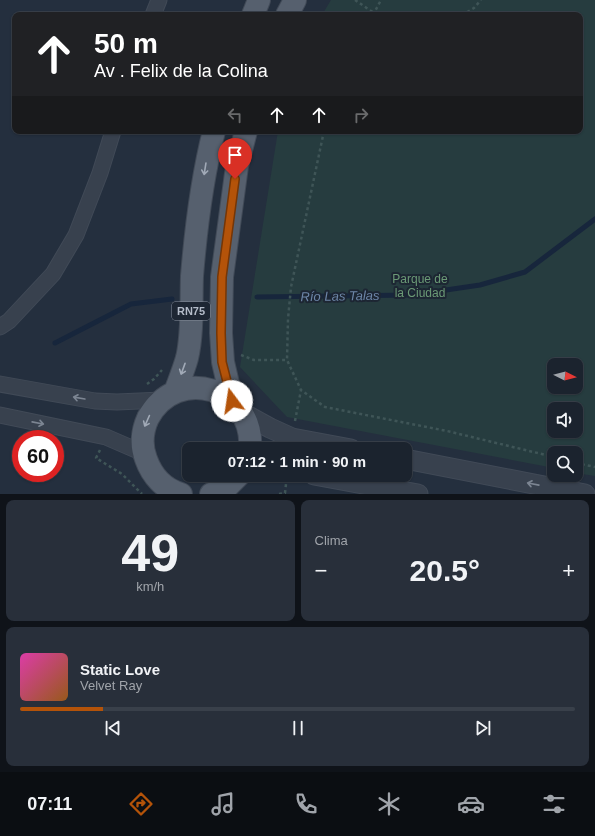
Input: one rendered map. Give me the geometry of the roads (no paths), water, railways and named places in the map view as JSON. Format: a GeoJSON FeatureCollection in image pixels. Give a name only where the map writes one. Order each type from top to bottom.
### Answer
{"type":"FeatureCollection","features":[{"type":"Feature","properties":{"kind":"main road"},"geometry":{"type":"LineString","coordinates":[[254,12],[259,0]]}},
{"type":"Feature","properties":{"kind":"main road"},"geometry":{"type":"LineString","coordinates":[[289,12],[295,0]]}},
{"type":"Feature","properties":{"kind":"main road","name":"RN75"},"geometry":{"type":"LineString","coordinates":[[168,396],[187,358],[197,224],[207,159],[213,134]]}},
{"type":"Feature","properties":{"kind":"main road","name":"RN75"},"geometry":{"type":"LineString","coordinates":[[237,406],[222,362],[222,277],[237,166],[245,134]]}},
{"type":"Feature","properties":{"kind":"main road"},"geometry":{"type":"LineString","coordinates":[[173,492],[156,479],[148,467],[142,438],[145,424],[152,411],[168,396],[186,388],[211,390],[222,394],[237,406],[248,425],[250,442]]}},
{"type":"Feature","properties":{"kind":"street"},"geometry":{"type":"LineString","coordinates":[[154,12],[159,0]]}},
{"type":"Feature","properties":{"kind":"street"},"geometry":{"type":"LineString","coordinates":[[0,327],[10,321],[57,268],[76,235],[100,173],[112,134]]}},
{"type":"Feature","properties":{"kind":"street"},"geometry":{"type":"LineString","coordinates":[[0,384],[95,401],[117,402],[168,396]]}},
{"type":"Feature","properties":{"kind":"street"},"geometry":{"type":"LineString","coordinates":[[237,406],[270,428],[292,438],[313,442]]}},
{"type":"Feature","properties":{"kind":"street"},"geometry":{"type":"LineString","coordinates":[[0,415],[106,437],[144,453]]}},
{"type":"Feature","properties":{"kind":"street"},"geometry":{"type":"LineString","coordinates":[[412,460],[586,494]]}},
{"type":"Feature","properties":{"kind":"street"},"geometry":{"type":"LineString","coordinates":[[352,482],[418,494]]}},
{"type":"Feature","properties":{"kind":"waterway","name":"Río Las Talas"},"geometry":{"type":"LineString","coordinates":[[257,297],[412,295],[480,285],[525,272],[595,219]]}},
{"type":"Feature","properties":{"kind":"waterway"},"geometry":{"type":"LineString","coordinates":[[55,343],[131,304],[172,299]]}},
{"type":"Feature","properties":{"kind":"park label","name":"Parque de la Ciudad"},"geometry":{"type":"Point","coordinates":[420,286]}}]}
